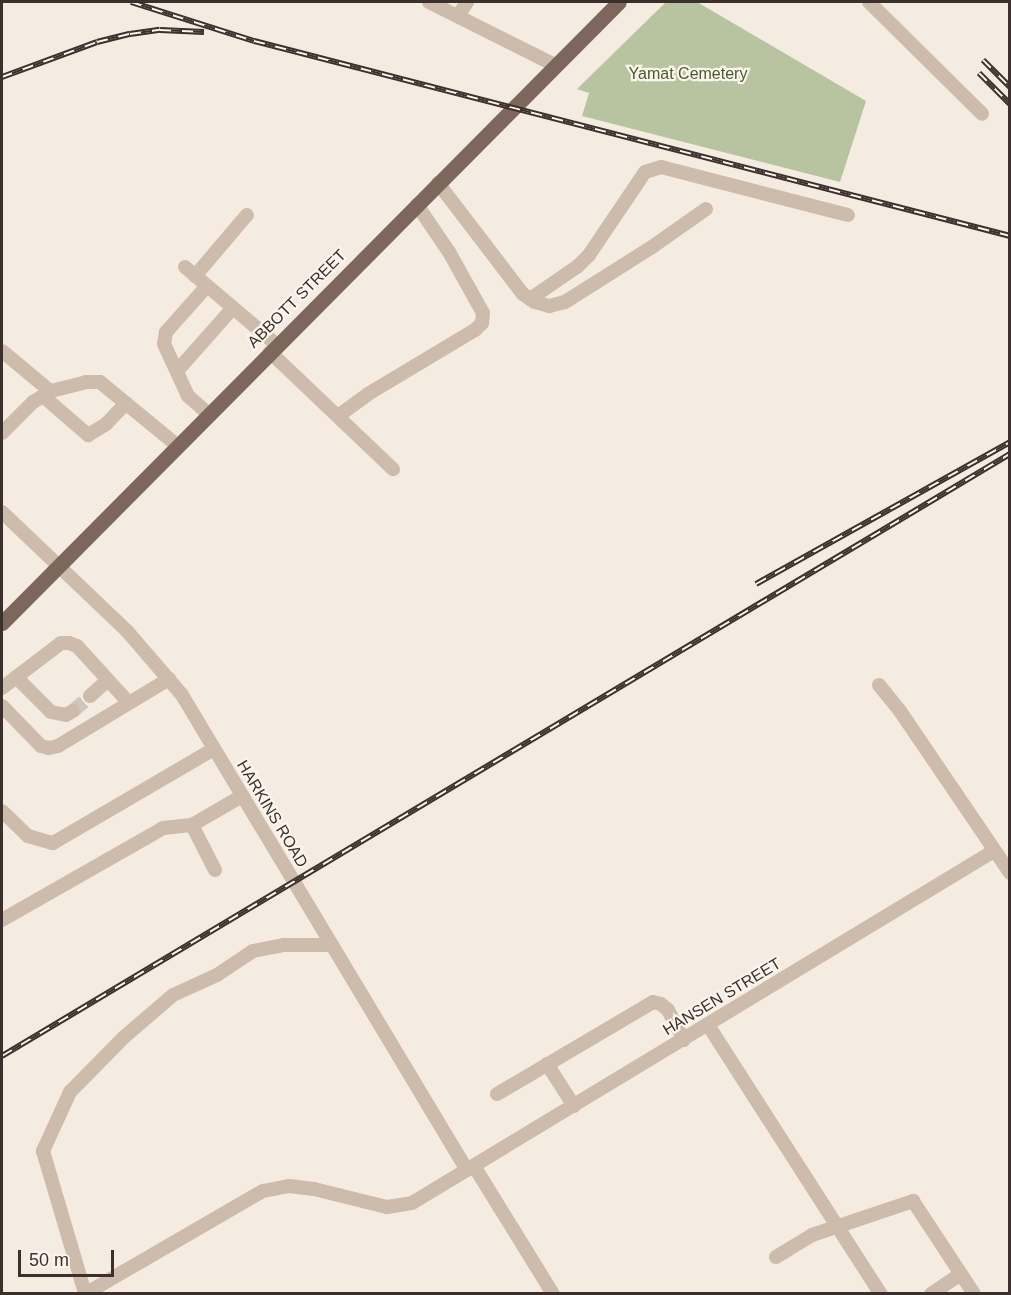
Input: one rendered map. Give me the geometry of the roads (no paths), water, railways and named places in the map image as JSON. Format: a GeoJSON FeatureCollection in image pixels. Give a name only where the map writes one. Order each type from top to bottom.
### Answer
{"type":"FeatureCollection","features":[{"type":"Feature","properties":{"kind":"main road","name":"ABBOTT STREET"},"geometry":{"type":"LineString","coordinates":[[2,622],[619,2]]}},
{"type":"Feature","properties":{"kind":"street"},"geometry":{"type":"LineString","coordinates":[[429,2],[555,65]]}},
{"type":"Feature","properties":{"kind":"street"},"geometry":{"type":"LineString","coordinates":[[458,16],[467,2]]}},
{"type":"Feature","properties":{"kind":"street"},"geometry":{"type":"LineString","coordinates":[[869,2],[982,114]]}},
{"type":"Feature","properties":{"kind":"street"},"geometry":{"type":"LineString","coordinates":[[530,299],[583,261],[645,172],[661,167],[849,215]]}},
{"type":"Feature","properties":{"kind":"street"},"geometry":{"type":"LineString","coordinates":[[438,183],[523,294],[549,306],[565,302],[652,247],[706,209]]}},
{"type":"Feature","properties":{"kind":"street"},"geometry":{"type":"LineString","coordinates":[[339,416],[368,394],[476,330],[482,323],[483,313],[449,252],[417,205]]}},
{"type":"Feature","properties":{"kind":"street"},"geometry":{"type":"LineString","coordinates":[[247,215],[190,272],[233,308],[393,468]]}},
{"type":"Feature","properties":{"kind":"street"},"geometry":{"type":"LineString","coordinates":[[207,286],[166,332],[164,344],[188,396],[209,414]]}},
{"type":"Feature","properties":{"kind":"street"},"geometry":{"type":"LineString","coordinates":[[177,371],[233,308]]}},
{"type":"Feature","properties":{"kind":"street"},"geometry":{"type":"LineString","coordinates":[[2,351],[88,435],[106,424],[126,403]]}},
{"type":"Feature","properties":{"kind":"street"},"geometry":{"type":"LineString","coordinates":[[2,433],[27,408],[46,394],[86,382],[100,382],[178,446]]}},
{"type":"Feature","properties":{"kind":"street","name":"HARKINS ROAD"},"geometry":{"type":"LineString","coordinates":[[2,512],[127,631],[169,679],[214,748],[470,1168],[553,1293]]}},
{"type":"Feature","properties":{"kind":"street"},"geometry":{"type":"LineString","coordinates":[[2,688],[60,642],[77,646],[129,703]]}},
{"type":"Feature","properties":{"kind":"street"},"geometry":{"type":"LineString","coordinates":[[16,677],[51,712],[66,715],[73,711]]}},
{"type":"Feature","properties":{"kind":"street"},"geometry":{"type":"LineString","coordinates":[[2,706],[41,746],[49,748],[58,746],[169,679]]}},
{"type":"Feature","properties":{"kind":"street"},"geometry":{"type":"LineString","coordinates":[[90,696],[108,680]]}},
{"type":"Feature","properties":{"kind":"street"},"geometry":{"type":"LineString","coordinates":[[879,685],[900,711],[1010,873]]}},
{"type":"Feature","properties":{"kind":"street"},"geometry":{"type":"LineString","coordinates":[[2,812],[28,836],[53,843],[214,748]]}},
{"type":"Feature","properties":{"kind":"street"},"geometry":{"type":"LineString","coordinates":[[2,920],[163,828],[192,825],[242,796]]}},
{"type":"Feature","properties":{"kind":"street"},"geometry":{"type":"LineString","coordinates":[[192,825],[215,870]]}},
{"type":"Feature","properties":{"kind":"street","name":"HANSEN STREET"},"geometry":{"type":"LineString","coordinates":[[85,1293],[263,1191],[289,1186],[314,1189],[387,1207],[412,1203],[994,851]]}},
{"type":"Feature","properties":{"kind":"street"},"geometry":{"type":"LineString","coordinates":[[85,1293],[43,1150],[70,1092],[123,1038],[173,995],[217,975],[253,951],[284,945],[332,945]]}},
{"type":"Feature","properties":{"kind":"street"},"geometry":{"type":"LineString","coordinates":[[497,1094],[653,1002],[661,1004],[668,1010],[684,1040]]}},
{"type":"Feature","properties":{"kind":"street"},"geometry":{"type":"LineString","coordinates":[[708,1025],[881,1293]]}},
{"type":"Feature","properties":{"kind":"street"},"geometry":{"type":"LineString","coordinates":[[547,1064],[574,1106]]}},
{"type":"Feature","properties":{"kind":"street"},"geometry":{"type":"LineString","coordinates":[[776,1257],[812,1235],[913,1201],[974,1293]]}},
{"type":"Feature","properties":{"kind":"street"},"geometry":{"type":"LineString","coordinates":[[931,1293],[961,1274]]}},
{"type":"Feature","properties":{"kind":"tunnel"},"geometry":{"type":"LineString","coordinates":[[73,711],[90,696]]}},
{"type":"Feature","properties":{"kind":"railway"},"geometry":{"type":"LineString","coordinates":[[131,2],[254,41],[1010,236]]}},
{"type":"Feature","properties":{"kind":"railway"},"geometry":{"type":"LineString","coordinates":[[2,77],[97,42],[130,34],[160,30],[204,32]]}},
{"type":"Feature","properties":{"kind":"railway"},"geometry":{"type":"LineString","coordinates":[[983,60],[1010,87]]}},
{"type":"Feature","properties":{"kind":"railway"},"geometry":{"type":"LineString","coordinates":[[979,73],[1010,104]]}},
{"type":"Feature","properties":{"kind":"railway"},"geometry":{"type":"LineString","coordinates":[[756,584],[1010,442]]}},
{"type":"Feature","properties":{"kind":"railway"},"geometry":{"type":"LineString","coordinates":[[2,1056],[1010,454]]}},
{"type":"Feature","properties":{"kind":"park label","name":"Yamat Cemetery"},"geometry":{"type":"Point","coordinates":[688,74]}}]}
